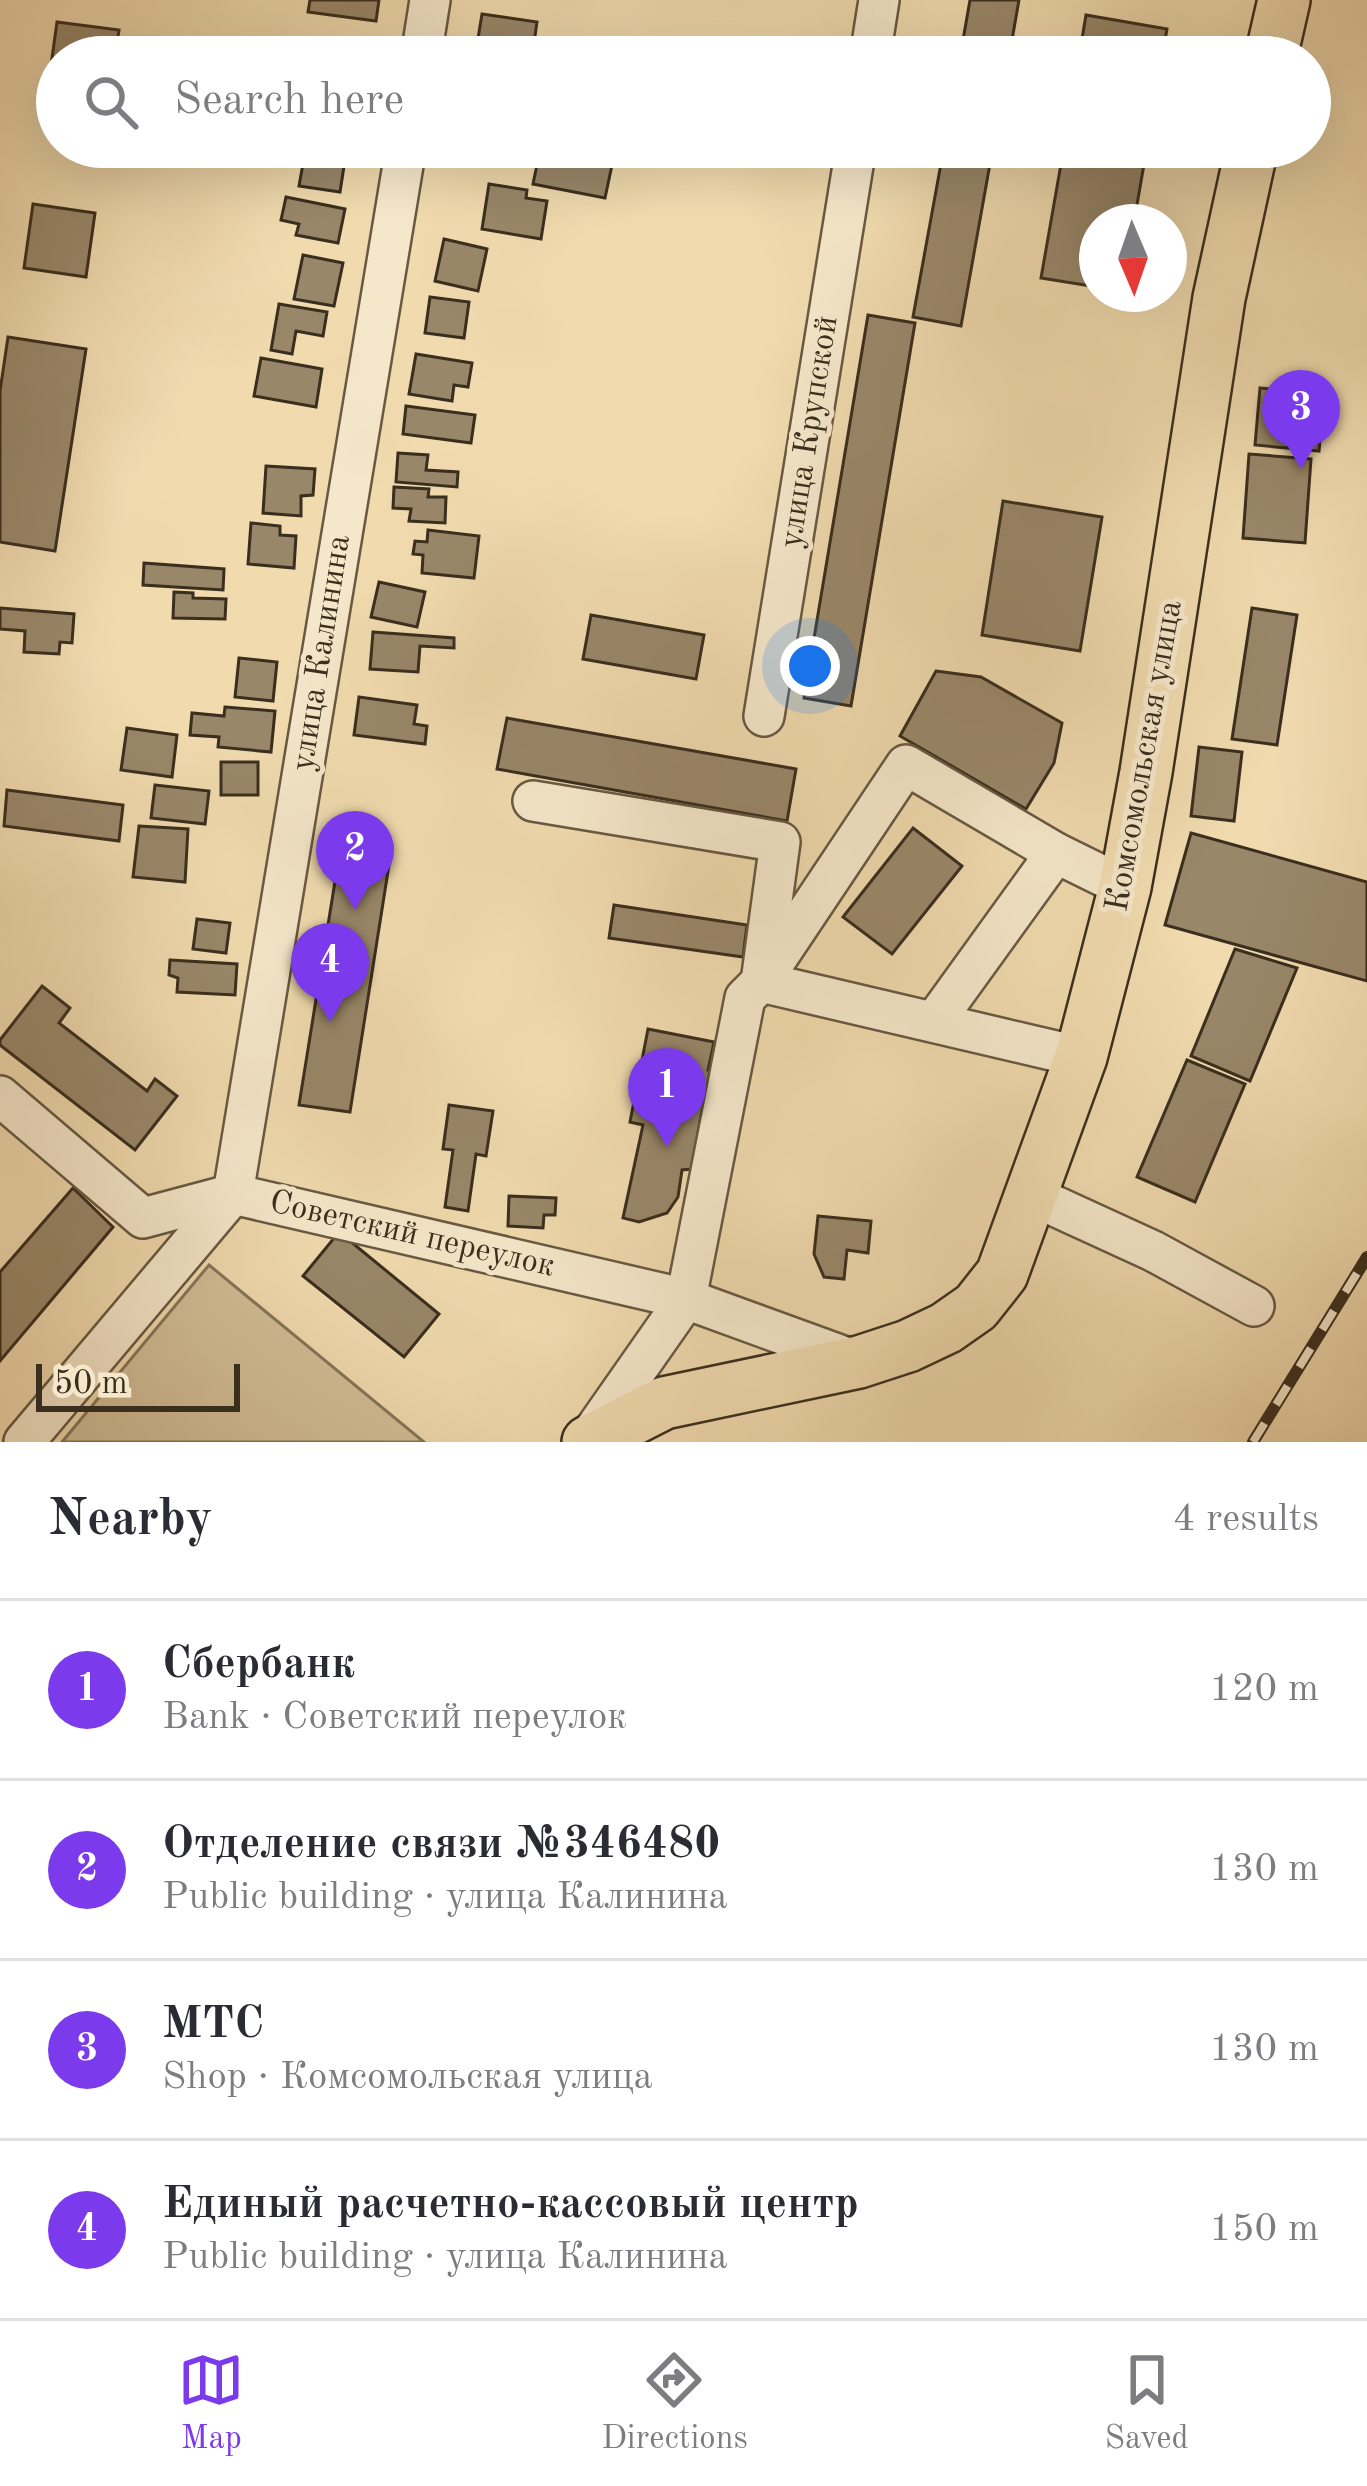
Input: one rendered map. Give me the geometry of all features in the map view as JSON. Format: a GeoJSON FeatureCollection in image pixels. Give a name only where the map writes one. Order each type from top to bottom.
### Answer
{"type":"FeatureCollection","features":[{"type":"Feature","properties":{"kind":"main road"},"geometry":{"type":"LineString","coordinates":[[1275,36],[1283,0]]}},
{"type":"Feature","properties":{"kind":"main road","name":"Комсомольская улица"},"geometry":{"type":"LineString","coordinates":[[859,1362],[946,1328],[976,1306],[1003,1274],[1081,1057],[1125,887],[1147,772],[1219,298],[1247,168]]}},
{"type":"Feature","properties":{"kind":"main road"},"geometry":{"type":"LineString","coordinates":[[600,1440],[664,1403],[859,1362]]}},
{"type":"Feature","properties":{"kind":"street"},"geometry":{"type":"LineString","coordinates":[[424,36],[430,0]]}},
{"type":"Feature","properties":{"kind":"street"},"geometry":{"type":"LineString","coordinates":[[873,36],[879,0]]}},
{"type":"Feature","properties":{"kind":"street","name":"улица Калинина"},"geometry":{"type":"LineString","coordinates":[[233,1194],[403,168]]}},
{"type":"Feature","properties":{"kind":"street","name":"улица Крупской"},"geometry":{"type":"LineString","coordinates":[[764,716],[853,168]]}},
{"type":"Feature","properties":{"kind":"street"},"geometry":{"type":"LineString","coordinates":[[600,1440],[686,1299],[745,998],[761,982],[906,765],[1056,853],[1125,887]]}},
{"type":"Feature","properties":{"kind":"street"},"geometry":{"type":"LineString","coordinates":[[533,802],[780,842],[761,982]]}},
{"type":"Feature","properties":{"kind":"street"},"geometry":{"type":"LineString","coordinates":[[934,1022],[1056,853]]}},
{"type":"Feature","properties":{"kind":"street"},"geometry":{"type":"LineString","coordinates":[[761,982],[1081,1057]]}},
{"type":"Feature","properties":{"kind":"street","name":"Советский переулок"},"geometry":{"type":"LineString","coordinates":[[0,1096],[143,1218],[233,1194],[686,1299],[859,1362]]}},
{"type":"Feature","properties":{"kind":"street"},"geometry":{"type":"LineString","coordinates":[[24,1442],[233,1194]]}},
{"type":"Feature","properties":{"kind":"street"},"geometry":{"type":"LineString","coordinates":[[1033,1196],[1153,1251],[1254,1306]]}},
{"type":"Feature","properties":{"kind":"shaded area"},"geometry":{"type":"Polygon","coordinates":[[[209,1265],[424,1442],[62,1442],[209,1265]]]}},
{"type":"Feature","properties":{"kind":"building"},"geometry":{"type":"Polygon","coordinates":[[[310,0],[379,0],[376,21],[308,12],[310,0]]]}},
{"type":"Feature","properties":{"kind":"building"},"geometry":{"type":"Polygon","coordinates":[[[970,0],[1019,0],[1013,36],[964,36],[970,0]]]}},
{"type":"Feature","properties":{"kind":"building"},"geometry":{"type":"Polygon","coordinates":[[[482,14],[537,22],[535,36],[478,36],[482,14]]]}},
{"type":"Feature","properties":{"kind":"building"},"geometry":{"type":"Polygon","coordinates":[[[1086,15],[1167,29],[1166,36],[1082,36],[1086,15]]]}},
{"type":"Feature","properties":{"kind":"building"},"geometry":{"type":"Polygon","coordinates":[[[57,22],[119,30],[118,36],[55,36],[57,22]]]}},
{"type":"Feature","properties":{"kind":"building"},"geometry":{"type":"Polygon","coordinates":[[[302,168],[344,168],[340,192],[299,186],[302,168]]]}},
{"type":"Feature","properties":{"kind":"building"},"geometry":{"type":"Polygon","coordinates":[[[536,168],[611,168],[605,198],[533,184],[536,168]]]}},
{"type":"Feature","properties":{"kind":"building"},"geometry":{"type":"Polygon","coordinates":[[[940,168],[989,168],[961,326],[913,317],[940,168]]]}},
{"type":"Feature","properties":{"kind":"building"},"geometry":{"type":"Polygon","coordinates":[[[1060,168],[1143,168],[1137,204],[1079,204],[1079,284],[1041,278],[1060,168]]]}},
{"type":"Feature","properties":{"kind":"building"},"geometry":{"type":"Polygon","coordinates":[[[489,184],[527,190],[526,198],[547,201],[541,239],[482,229],[489,184]]]}},
{"type":"Feature","properties":{"kind":"building"},"geometry":{"type":"Polygon","coordinates":[[[286,197],[345,209],[338,243],[296,235],[299,224],[281,220],[286,197]]]}},
{"type":"Feature","properties":{"kind":"building"},"geometry":{"type":"Polygon","coordinates":[[[33,204],[95,213],[86,277],[24,268],[33,204]]]}},
{"type":"Feature","properties":{"kind":"building"},"geometry":{"type":"Polygon","coordinates":[[[444,239],[487,249],[478,291],[435,281],[444,239]]]}},
{"type":"Feature","properties":{"kind":"building"},"geometry":{"type":"Polygon","coordinates":[[[303,255],[343,263],[334,306],[294,299],[303,255]]]}},
{"type":"Feature","properties":{"kind":"building"},"geometry":{"type":"Polygon","coordinates":[[[430,297],[469,302],[464,338],[425,333],[430,297]]]}},
{"type":"Feature","properties":{"kind":"building"},"geometry":{"type":"Polygon","coordinates":[[[279,304],[327,312],[323,336],[296,331],[292,354],[271,350],[279,304]]]}},
{"type":"Feature","properties":{"kind":"building"},"geometry":{"type":"Polygon","coordinates":[[[868,315],[915,323],[851,706],[804,698],[868,315]]]}},
{"type":"Feature","properties":{"kind":"building"},"geometry":{"type":"Polygon","coordinates":[[[8,337],[86,349],[55,551],[0,542],[0,391],[8,337]]]}},
{"type":"Feature","properties":{"kind":"building"},"geometry":{"type":"Polygon","coordinates":[[[416,354],[472,363],[468,387],[454,385],[452,401],[409,394],[416,354]]]}},
{"type":"Feature","properties":{"kind":"building"},"geometry":{"type":"Polygon","coordinates":[[[261,358],[322,369],[316,407],[254,396],[261,358]]]}},
{"type":"Feature","properties":{"kind":"building"},"geometry":{"type":"Polygon","coordinates":[[[1260,388],[1324,394],[1319,451],[1255,445],[1260,388]]]}},
{"type":"Feature","properties":{"kind":"building"},"geometry":{"type":"Polygon","coordinates":[[[406,406],[475,415],[471,443],[403,434],[406,406]]]}},
{"type":"Feature","properties":{"kind":"building"},"geometry":{"type":"Polygon","coordinates":[[[398,453],[428,455],[426,470],[458,472],[457,487],[396,482],[398,453]]]}},
{"type":"Feature","properties":{"kind":"building"},"geometry":{"type":"Polygon","coordinates":[[[1249,454],[1311,459],[1305,543],[1243,538],[1249,454]]]}},
{"type":"Feature","properties":{"kind":"building"},"geometry":{"type":"Polygon","coordinates":[[[266,466],[315,469],[313,495],[301,496],[301,516],[263,513],[266,466]]]}},
{"type":"Feature","properties":{"kind":"building"},"geometry":{"type":"Polygon","coordinates":[[[394,487],[429,489],[428,497],[446,497],[445,523],[409,521],[411,509],[393,508],[394,487]]]}},
{"type":"Feature","properties":{"kind":"building"},"geometry":{"type":"Polygon","coordinates":[[[1003,501],[1102,517],[1080,651],[982,635],[1003,501]]]}},
{"type":"Feature","properties":{"kind":"building"},"geometry":{"type":"Polygon","coordinates":[[[251,523],[280,526],[280,535],[296,536],[294,568],[248,564],[251,523]]]}},
{"type":"Feature","properties":{"kind":"building"},"geometry":{"type":"Polygon","coordinates":[[[428,530],[479,536],[474,578],[422,573],[423,555],[413,554],[415,541],[427,542],[428,530]]]}},
{"type":"Feature","properties":{"kind":"building"},"geometry":{"type":"Polygon","coordinates":[[[144,563],[224,569],[223,590],[143,585],[144,563]]]}},
{"type":"Feature","properties":{"kind":"building"},"geometry":{"type":"Polygon","coordinates":[[[379,582],[425,592],[417,627],[371,617],[379,582]]]}},
{"type":"Feature","properties":{"kind":"building"},"geometry":{"type":"Polygon","coordinates":[[[174,592],[226,599],[225,619],[173,618],[174,592]]]}},
{"type":"Feature","properties":{"kind":"building"},"geometry":{"type":"Polygon","coordinates":[[[0,608],[74,614],[72,643],[60,642],[59,654],[24,652],[25,631],[0,629],[0,608]]]}},
{"type":"Feature","properties":{"kind":"building"},"geometry":{"type":"Polygon","coordinates":[[[1252,608],[1297,615],[1277,745],[1232,739],[1252,608]]]}},
{"type":"Feature","properties":{"kind":"building"},"geometry":{"type":"Polygon","coordinates":[[[591,615],[704,635],[696,679],[583,659],[591,615]]]}},
{"type":"Feature","properties":{"kind":"building"},"geometry":{"type":"Polygon","coordinates":[[[373,632],[454,638],[454,648],[420,646],[418,672],[370,669],[373,632]]]}},
{"type":"Feature","properties":{"kind":"building"},"geometry":{"type":"Polygon","coordinates":[[[239,658],[277,662],[273,701],[235,697],[239,658]]]}},
{"type":"Feature","properties":{"kind":"building"},"geometry":{"type":"Polygon","coordinates":[[[936,671],[981,677],[1062,723],[1054,763],[1026,809],[900,736],[936,671]]]}},
{"type":"Feature","properties":{"kind":"building"},"geometry":{"type":"Polygon","coordinates":[[[359,697],[417,705],[414,724],[427,726],[425,744],[354,735],[359,697]]]}},
{"type":"Feature","properties":{"kind":"building"},"geometry":{"type":"Polygon","coordinates":[[[225,707],[275,711],[271,752],[218,747],[219,737],[190,735],[192,713],[224,716],[225,707]]]}},
{"type":"Feature","properties":{"kind":"building"},"geometry":{"type":"Polygon","coordinates":[[[507,718],[796,769],[787,821],[497,769],[507,718]]]}},
{"type":"Feature","properties":{"kind":"building"},"geometry":{"type":"Polygon","coordinates":[[[127,728],[177,735],[172,777],[121,770],[127,728]]]}},
{"type":"Feature","properties":{"kind":"building"},"geometry":{"type":"Polygon","coordinates":[[[1199,747],[1242,752],[1234,821],[1191,816],[1199,747]]]}},
{"type":"Feature","properties":{"kind":"building"},"geometry":{"type":"Polygon","coordinates":[[[221,762],[258,762],[258,795],[221,795],[221,762]]]}},
{"type":"Feature","properties":{"kind":"building"},"geometry":{"type":"Polygon","coordinates":[[[155,785],[209,791],[205,824],[151,818],[155,785]]]}},
{"type":"Feature","properties":{"kind":"building"},"geometry":{"type":"Polygon","coordinates":[[[7,790],[123,805],[119,841],[4,826],[7,790]]]}},
{"type":"Feature","properties":{"kind":"building"},"geometry":{"type":"Polygon","coordinates":[[[139,826],[188,829],[185,882],[133,877],[139,826]]]}},
{"type":"Feature","properties":{"kind":"building"},"geometry":{"type":"Polygon","coordinates":[[[913,828],[962,866],[892,954],[843,917],[913,828]]]}},
{"type":"Feature","properties":{"kind":"building"},"geometry":{"type":"Polygon","coordinates":[[[1191,833],[1367,882],[1367,981],[1165,925],[1191,833]]]}},
{"type":"Feature","properties":{"kind":"building"},"geometry":{"type":"Polygon","coordinates":[[[342,838],[392,846],[350,1112],[299,1105],[342,838]]]}},
{"type":"Feature","properties":{"kind":"building"},"geometry":{"type":"Polygon","coordinates":[[[614,905],[747,925],[743,957],[609,938],[614,905]]]}},
{"type":"Feature","properties":{"kind":"building"},"geometry":{"type":"Polygon","coordinates":[[[197,919],[230,923],[226,953],[193,949],[197,919]]]}},
{"type":"Feature","properties":{"kind":"building"},"geometry":{"type":"Polygon","coordinates":[[[1235,949],[1297,968],[1250,1081],[1191,1056],[1235,949]]]}},
{"type":"Feature","properties":{"kind":"building"},"geometry":{"type":"Polygon","coordinates":[[[170,960],[237,964],[235,995],[177,992],[178,978],[169,975],[170,960]]]}},
{"type":"Feature","properties":{"kind":"building"},"geometry":{"type":"Polygon","coordinates":[[[42,986],[70,1008],[59,1023],[147,1091],[155,1079],[177,1096],[135,1150],[0,1045],[42,986]]]}},
{"type":"Feature","properties":{"kind":"building"},"geometry":{"type":"Polygon","coordinates":[[[648,1029],[714,1042],[708,1070],[717,1072],[710,1110],[702,1110],[692,1169],[682,1170],[678,1197],[667,1213],[639,1222],[623,1218],[643,1125],[630,1122],[648,1029]]]}},
{"type":"Feature","properties":{"kind":"building"},"geometry":{"type":"Polygon","coordinates":[[[1187,1060],[1245,1084],[1195,1202],[1137,1177],[1187,1060]]]}},
{"type":"Feature","properties":{"kind":"building"},"geometry":{"type":"Polygon","coordinates":[[[449,1105],[493,1111],[486,1156],[476,1154],[468,1211],[445,1207],[453,1150],[443,1149],[449,1105]]]}},
{"type":"Feature","properties":{"kind":"building"},"geometry":{"type":"Polygon","coordinates":[[[73,1188],[113,1227],[0,1361],[0,1272],[73,1188]]]}},
{"type":"Feature","properties":{"kind":"building"},"geometry":{"type":"Polygon","coordinates":[[[509,1196],[556,1198],[555,1215],[544,1215],[543,1228],[508,1226],[509,1196]]]}},
{"type":"Feature","properties":{"kind":"building"},"geometry":{"type":"Polygon","coordinates":[[[818,1216],[871,1221],[868,1253],[847,1250],[844,1279],[824,1277],[814,1254],[818,1216]]]}},
{"type":"Feature","properties":{"kind":"building"},"geometry":{"type":"Polygon","coordinates":[[[339,1232],[439,1314],[404,1357],[303,1276],[339,1232]]]}},
{"type":"Feature","properties":{"kind":"railway"},"geometry":{"type":"LineString","coordinates":[[1253,1442],[1367,1257]]}},
{"type":"Feature","properties":{"kind":"place","name":"МТС"},"geometry":{"type":"Point","coordinates":[1301,469]}},
{"type":"Feature","properties":{"kind":"place","name":"Отделение связи №346480"},"geometry":{"type":"Point","coordinates":[355,910]}},
{"type":"Feature","properties":{"kind":"place","name":"Единый расчетно-кассовый центр"},"geometry":{"type":"Point","coordinates":[330,1022]}},
{"type":"Feature","properties":{"kind":"place","name":"Сбербанк"},"geometry":{"type":"Point","coordinates":[667,1147]}}]}
